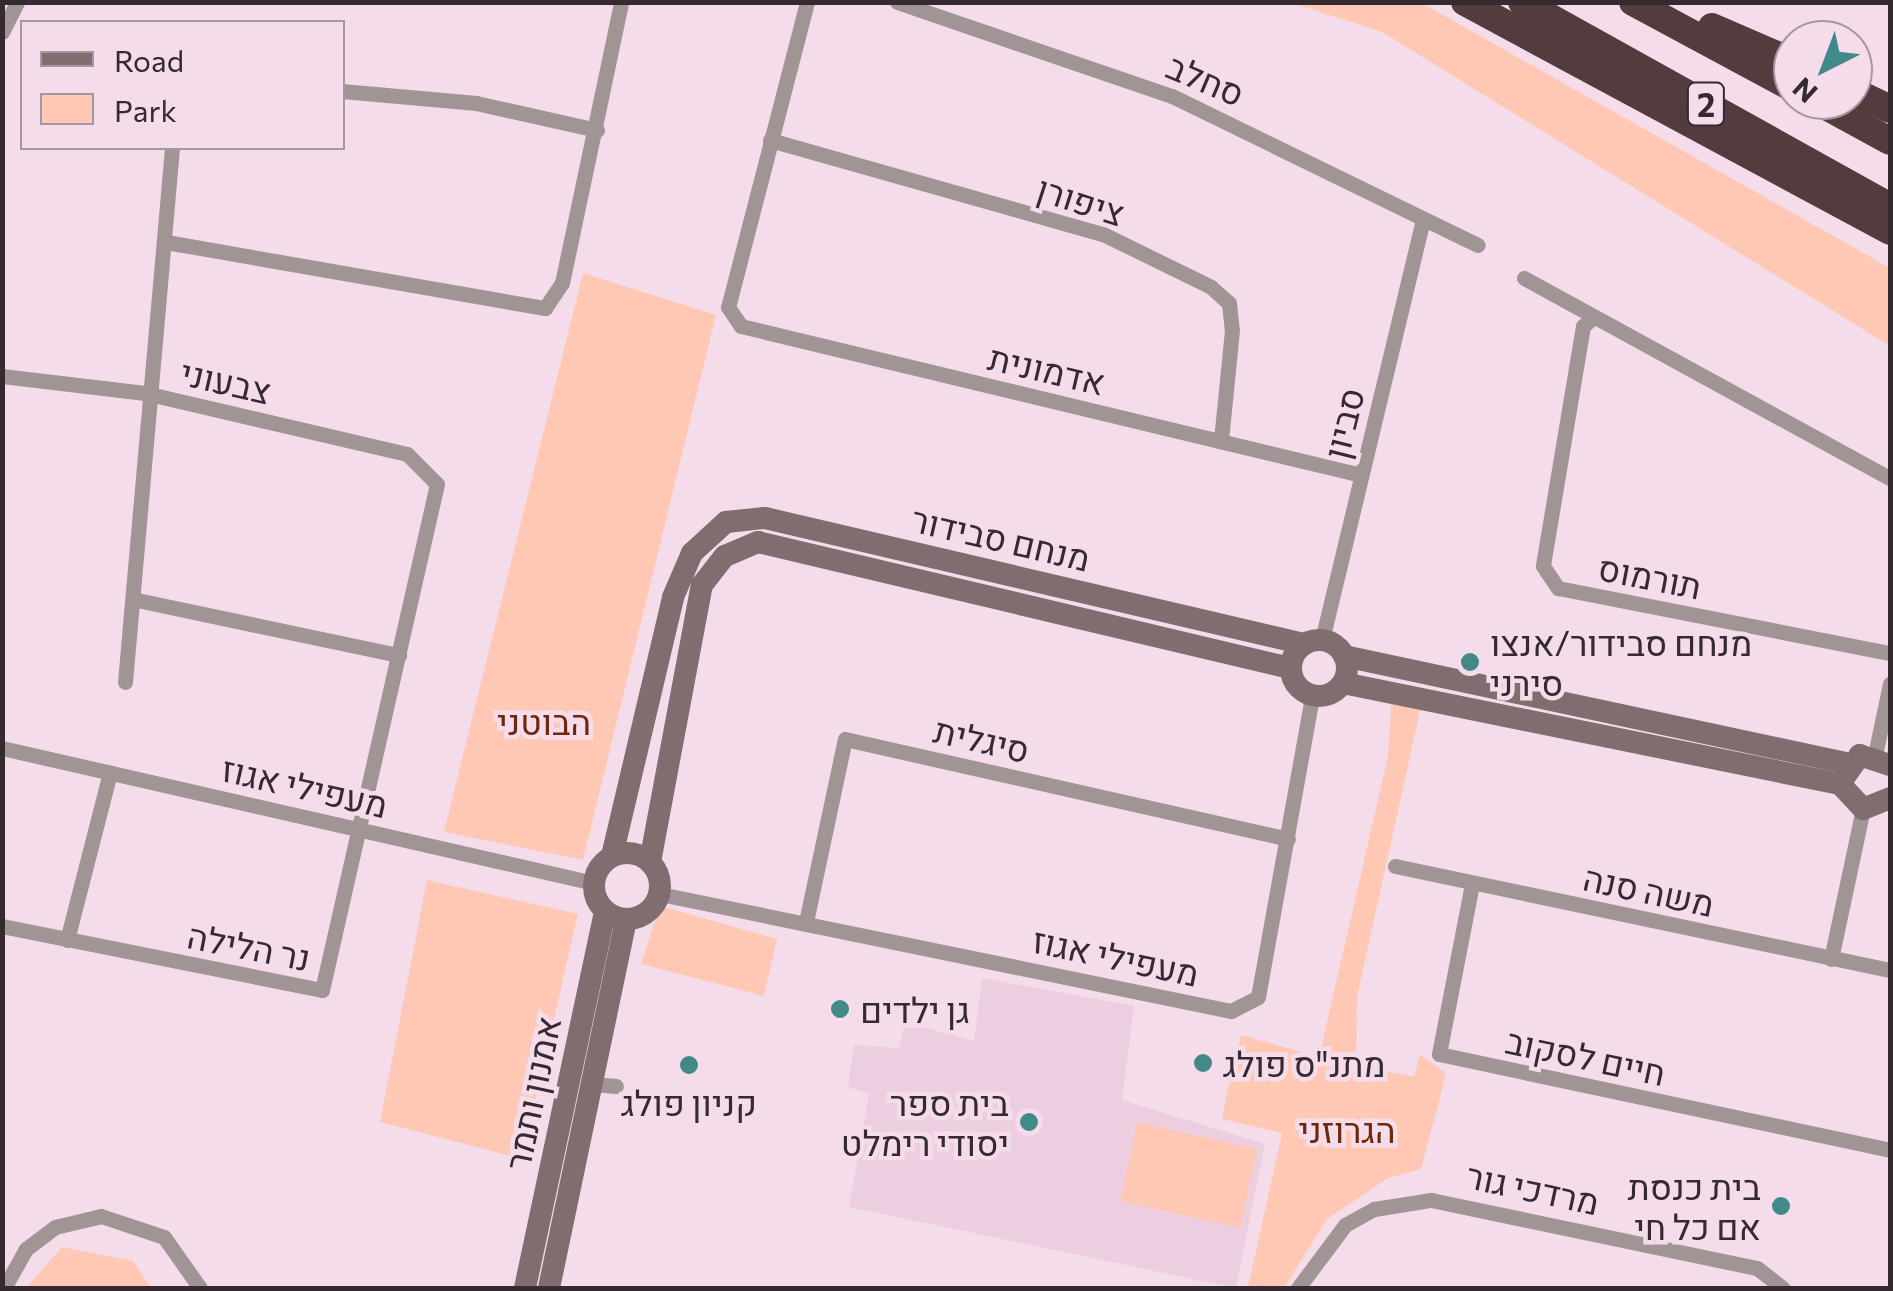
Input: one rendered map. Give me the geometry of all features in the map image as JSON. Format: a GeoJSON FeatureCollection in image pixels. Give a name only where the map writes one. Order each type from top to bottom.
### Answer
{"type":"FeatureCollection","features":[{"type":"Feature","properties":{"kind":"highway"},"geometry":{"type":"LineString","coordinates":[[1465,2],[1890,231]]}},
{"type":"Feature","properties":{"kind":"highway","name":"2"},"geometry":{"type":"LineString","coordinates":[[1522,2],[1890,207]]}},
{"type":"Feature","properties":{"kind":"highway","name":"2"},"geometry":{"type":"LineString","coordinates":[[1633,2],[1773,77]]}},
{"type":"Feature","properties":{"kind":"highway"},"geometry":{"type":"LineString","coordinates":[[1655,2],[1773,53]]}},
{"type":"Feature","properties":{"kind":"highway"},"geometry":{"type":"LineString","coordinates":[[1851,120],[1890,141]]}},
{"type":"Feature","properties":{"kind":"street"},"geometry":{"type":"LineString","coordinates":[[2,32],[17,2]]}},
{"type":"Feature","properties":{"kind":"street"},"geometry":{"type":"LineString","coordinates":[[166,242],[545,308],[562,283],[621,2]]}},
{"type":"Feature","properties":{"kind":"street"},"geometry":{"type":"LineString","coordinates":[[770,140],[807,2]]}},
{"type":"Feature","properties":{"kind":"street","name":"סחלב"},"geometry":{"type":"LineString","coordinates":[[896,2],[1172,96],[1478,246]]}},
{"type":"Feature","properties":{"kind":"street"},"geometry":{"type":"LineString","coordinates":[[345,91],[476,103],[596,130]]}},
{"type":"Feature","properties":{"kind":"street","name":"אדמונית"},"geometry":{"type":"LineString","coordinates":[[770,140],[728,307],[740,326],[1361,475]]}},
{"type":"Feature","properties":{"kind":"street","name":"ציפורן"},"geometry":{"type":"LineString","coordinates":[[770,140],[1103,234],[1211,288],[1229,304],[1232,330],[1220,441]]}},
{"type":"Feature","properties":{"kind":"street"},"geometry":{"type":"LineString","coordinates":[[125,682],[137,600],[145,393],[166,242],[172,150]]}},
{"type":"Feature","properties":{"kind":"street","name":"סביון"},"geometry":{"type":"LineString","coordinates":[[1313,642],[1361,475],[1424,220]]}},
{"type":"Feature","properties":{"kind":"street"},"geometry":{"type":"LineString","coordinates":[[1524,278],[1890,478]]}},
{"type":"Feature","properties":{"kind":"street","name":"תורמוס"},"geometry":{"type":"LineString","coordinates":[[1594,317],[1583,326],[1543,566],[1558,588],[1890,653]]}},
{"type":"Feature","properties":{"kind":"street","name":"צבעוני"},"geometry":{"type":"LineString","coordinates":[[2,376],[145,393],[407,454],[430,468],[437,484],[398,655]]}},
{"type":"Feature","properties":{"kind":"street","name":"מנחם סבידור"},"geometry":{"type":"LineString","coordinates":[[612,856],[674,597],[692,552],[726,522],[765,518],[1313,642]]}},
{"type":"Feature","properties":{"kind":"street","name":"מנחם סבידור"},"geometry":{"type":"LineString","coordinates":[[650,862],[711,569],[758,542],[1290,668]]}},
{"type":"Feature","properties":{"kind":"street"},"geometry":{"type":"LineString","coordinates":[[137,600],[398,655],[364,830]]}},
{"type":"Feature","properties":{"kind":"street"},"geometry":{"type":"LineString","coordinates":[[1832,959],[1863,809],[1843,774],[1344,656],[1313,642],[1290,668],[1312,696],[1344,683],[1843,774],[1883,760],[1890,684]]}},
{"type":"Feature","properties":{"kind":"street"},"geometry":{"type":"LineString","coordinates":[[1344,656],[1344,683]]}},
{"type":"Feature","properties":{"kind":"street","name":"מעפילי אגוז"},"geometry":{"type":"LineString","coordinates":[[660,894],[1230,1011],[1258,997],[1312,696]]}},
{"type":"Feature","properties":{"kind":"street","name":"סיגלית"},"geometry":{"type":"LineString","coordinates":[[806,922],[845,739],[1288,839]]}},
{"type":"Feature","properties":{"kind":"street","name":"מעפילי אגוז"},"geometry":{"type":"LineString","coordinates":[[2,748],[594,883]]}},
{"type":"Feature","properties":{"kind":"street"},"geometry":{"type":"LineString","coordinates":[[67,940],[110,772]]}},
{"type":"Feature","properties":{"kind":"street"},"geometry":{"type":"LineString","coordinates":[[1863,809],[1890,798]]}},
{"type":"Feature","properties":{"kind":"street","name":"נר הלילה"},"geometry":{"type":"LineString","coordinates":[[2,926],[322,990],[364,830]]}},
{"type":"Feature","properties":{"kind":"street"},"geometry":{"type":"LineString","coordinates":[[612,856],[650,862],[660,894],[648,913],[616,915],[594,883],[612,856]]}},
{"type":"Feature","properties":{"kind":"street","name":"משה סנה"},"geometry":{"type":"LineString","coordinates":[[1395,866],[1890,970]]}},
{"type":"Feature","properties":{"kind":"street","name":"חיים לסקוב"},"geometry":{"type":"LineString","coordinates":[[1472,884],[1439,1054],[1890,1150]]}},
{"type":"Feature","properties":{"kind":"street","name":"אמנון ותמר"},"geometry":{"type":"LineString","coordinates":[[549,1288],[605,1085],[616,915]]}},
{"type":"Feature","properties":{"kind":"street","name":"אמנון ותמר"},"geometry":{"type":"LineString","coordinates":[[525,1288],[616,915]]}},
{"type":"Feature","properties":{"kind":"street","name":"מרדכי גור"},"geometry":{"type":"LineString","coordinates":[[1298,1288],[1345,1225],[1374,1209],[1431,1200],[1757,1268],[1783,1288]]}},
{"type":"Feature","properties":{"kind":"street"},"geometry":{"type":"LineString","coordinates":[[4,1288],[26,1249],[55,1228],[100,1216],[164,1237],[200,1288]]}},
{"type":"Feature","properties":{"kind":"shaded area","name":"בית ספר יסודי רימלט"},"geometry":{"type":"Polygon","coordinates":[[[982,978],[1134,1006],[1122,1100],[1265,1144],[1236,1288],[849,1207],[869,1094],[848,1087],[854,1045],[899,1048],[905,1022],[974,1041],[982,978]]]}},
{"type":"Feature","properties":{"kind":"green space"},"geometry":{"type":"Polygon","coordinates":[[[1292,3],[1422,3],[1890,268],[1890,346],[1382,32],[1292,3]]]}},
{"type":"Feature","properties":{"kind":"green space","name":"הבוטני"},"geometry":{"type":"Polygon","coordinates":[[[583,273],[716,315],[583,860],[444,832],[583,273]]]}},
{"type":"Feature","properties":{"kind":"green space","name":"הגרוזני"},"geometry":{"type":"Polygon","coordinates":[[[1392,692],[1421,706],[1357,997],[1356,1065],[1414,1077],[1420,1055],[1445,1072],[1444,1082],[1421,1169],[1388,1178],[1327,1219],[1284,1288],[1248,1288],[1282,1133],[1222,1119],[1241,1035],[1319,1057],[1388,756],[1392,692]]]}},
{"type":"Feature","properties":{"kind":"green space"},"geometry":{"type":"Polygon","coordinates":[[[427,880],[578,914],[522,1159],[380,1122],[427,880]]]}},
{"type":"Feature","properties":{"kind":"green space"},"geometry":{"type":"Polygon","coordinates":[[[660,906],[777,939],[764,996],[641,964],[660,906]]]}},
{"type":"Feature","properties":{"kind":"green space"},"geometry":{"type":"Polygon","coordinates":[[[1137,1122],[1257,1149],[1240,1228],[1120,1201],[1137,1122]]]}},
{"type":"Feature","properties":{"kind":"green space"},"geometry":{"type":"Polygon","coordinates":[[[62,1247],[133,1261],[151,1288],[26,1288],[62,1247]]]}},
{"type":"Feature","properties":{"kind":"place","name":"מנחם סבידור/אנצו סירני"},"geometry":{"type":"Point","coordinates":[1470,662]}},
{"type":"Feature","properties":{"kind":"place","name":"גן ילדים"},"geometry":{"type":"Point","coordinates":[840,1009]}},
{"type":"Feature","properties":{"kind":"place","name":"מתנ\"ס פולג"},"geometry":{"type":"Point","coordinates":[1203,1063]}},
{"type":"Feature","properties":{"kind":"place","name":"קניון פולג"},"geometry":{"type":"Point","coordinates":[689,1065]}},
{"type":"Feature","properties":{"kind":"place","name":"בית ספר יסודי רימלט"},"geometry":{"type":"Point","coordinates":[1029,1122]}},
{"type":"Feature","properties":{"kind":"place","name":"בית כנסת אם כל חי"},"geometry":{"type":"Point","coordinates":[1781,1206]}}]}
